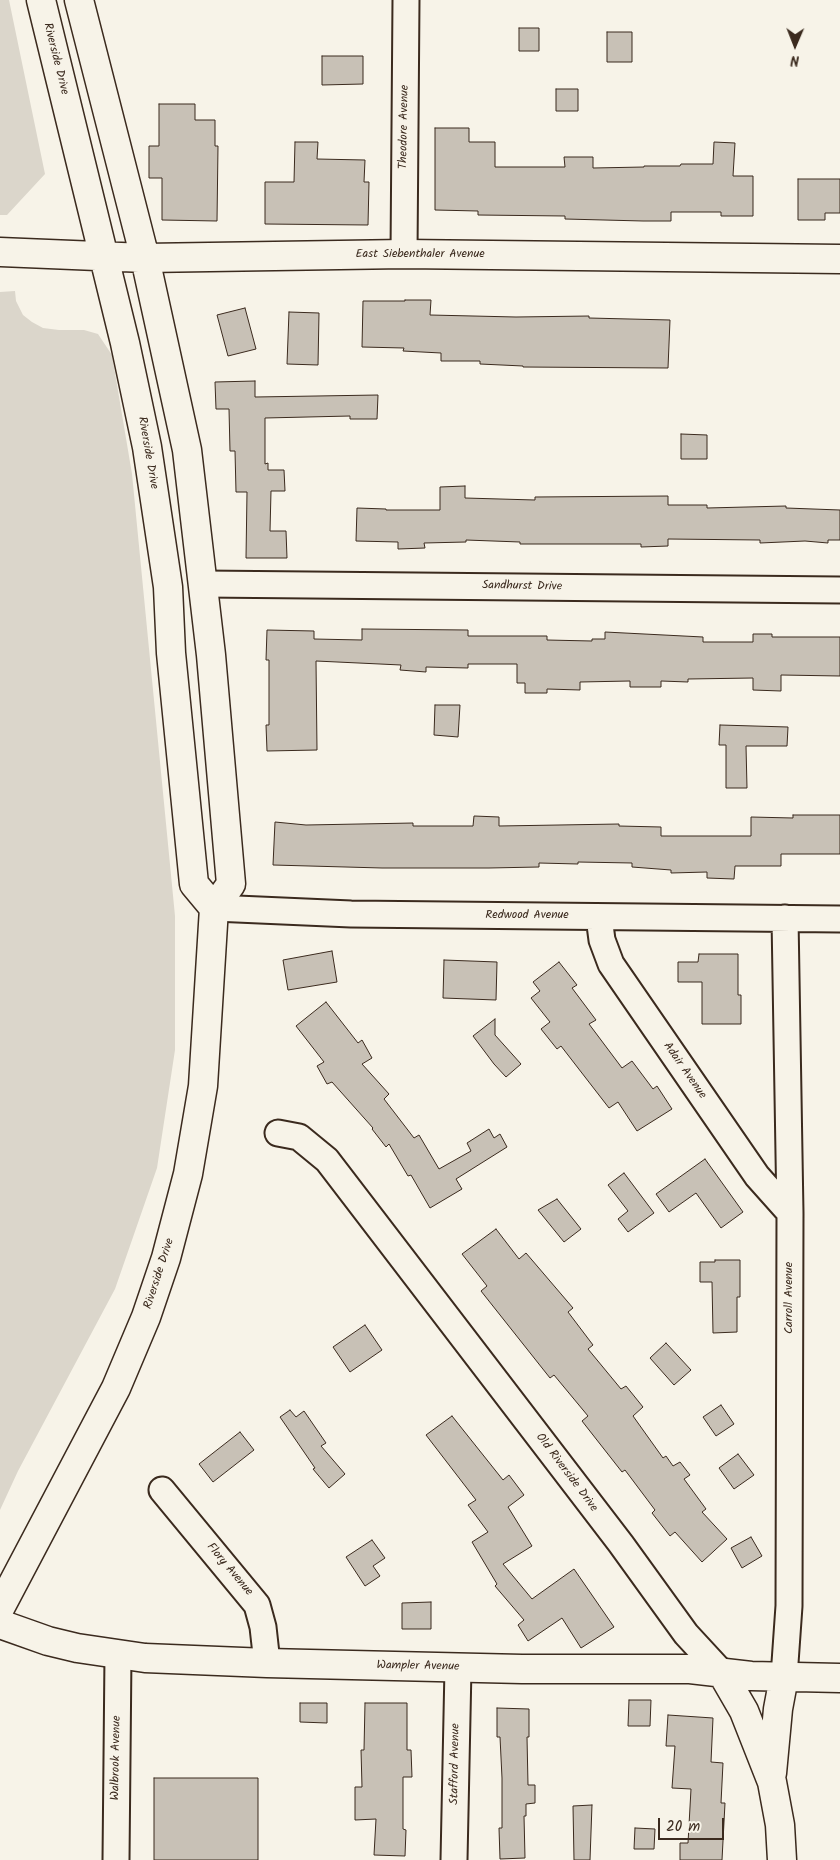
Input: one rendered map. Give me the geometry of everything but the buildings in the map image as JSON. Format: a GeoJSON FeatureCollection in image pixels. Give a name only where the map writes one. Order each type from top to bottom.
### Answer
{"type":"FeatureCollection","features":[{"type":"Feature","properties":{"kind":"main road","name":"Riverside Drive"},"geometry":{"type":"LineString","coordinates":[[0,1608],[116,1388],[146,1317],[166,1258],[188,1174],[204,1086],[214,908],[194,884],[171,652],[168,587],[147,448],[125,342],[41,0]]}},
{"type":"Feature","properties":{"kind":"main road"},"geometry":{"type":"LineString","coordinates":[[79,0],[145,258],[187,450],[203,584],[231,884],[214,908]]}},
{"type":"Feature","properties":{"kind":"main road","name":"East Siebenthaler Avenue"},"geometry":{"type":"LineString","coordinates":[[7,252],[105,258],[404,254],[840,259]]}},
{"type":"Feature","properties":{"kind":"main road","name":"Wampler Avenue"},"geometry":{"type":"LineString","coordinates":[[0,1624],[48,1641],[118,1655],[267,1663],[458,1668],[690,1669],[784,1677],[840,1678]]}},
{"type":"Feature","properties":{"kind":"main road","name":"Old Riverside Drive"},"geometry":{"type":"LineString","coordinates":[[722,1673],[744,1711],[772,1782],[780,1825],[782,1860]]}},
{"type":"Feature","properties":{"kind":"main road"},"geometry":{"type":"LineString","coordinates":[[772,1782],[778,1708],[784,1677]]}},
{"type":"Feature","properties":{"kind":"street","name":"Theodore Avenue"},"geometry":{"type":"LineString","coordinates":[[404,254],[406,0]]}},
{"type":"Feature","properties":{"kind":"street","name":"Sandhurst Drive"},"geometry":{"type":"LineString","coordinates":[[203,584],[840,590]]}},
{"type":"Feature","properties":{"kind":"street","name":"Redwood Avenue"},"geometry":{"type":"LineString","coordinates":[[214,908],[351,914],[840,919]]}},
{"type":"Feature","properties":{"kind":"street","name":"Adair Avenue"},"geometry":{"type":"LineString","coordinates":[[599,917],[602,940],[611,964],[757,1176],[790,1214]]}},
{"type":"Feature","properties":{"kind":"street","name":"Carroll Avenue"},"geometry":{"type":"LineString","coordinates":[[784,1677],[789,1606],[790,1214],[785,918]]}},
{"type":"Feature","properties":{"kind":"street","name":"Old Riverside Drive"},"geometry":{"type":"LineString","coordinates":[[278,1133],[299,1137],[327,1160],[621,1544],[686,1634],[722,1673]]}},
{"type":"Feature","properties":{"kind":"street","name":"Flory Avenue"},"geometry":{"type":"LineString","coordinates":[[162,1490],[257,1605],[267,1663]]}},
{"type":"Feature","properties":{"kind":"street","name":"Walbrook Avenue"},"geometry":{"type":"LineString","coordinates":[[116,1860],[118,1655]]}},
{"type":"Feature","properties":{"kind":"street","name":"Stafford Avenue"},"geometry":{"type":"LineString","coordinates":[[454,1860],[458,1668]]}},
{"type":"Feature","properties":{"kind":"shaded area"},"geometry":{"type":"Polygon","coordinates":[[[0,0],[9,0],[45,174],[7,215],[0,215],[0,0]]]}},
{"type":"Feature","properties":{"kind":"shaded area"},"geometry":{"type":"Polygon","coordinates":[[[15,291],[16,301],[23,315],[32,322],[43,328],[84,330],[98,334],[112,355],[132,474],[175,916],[175,1050],[157,1168],[115,1289],[18,1471],[0,1510],[0,292],[15,291]]]}}]}
